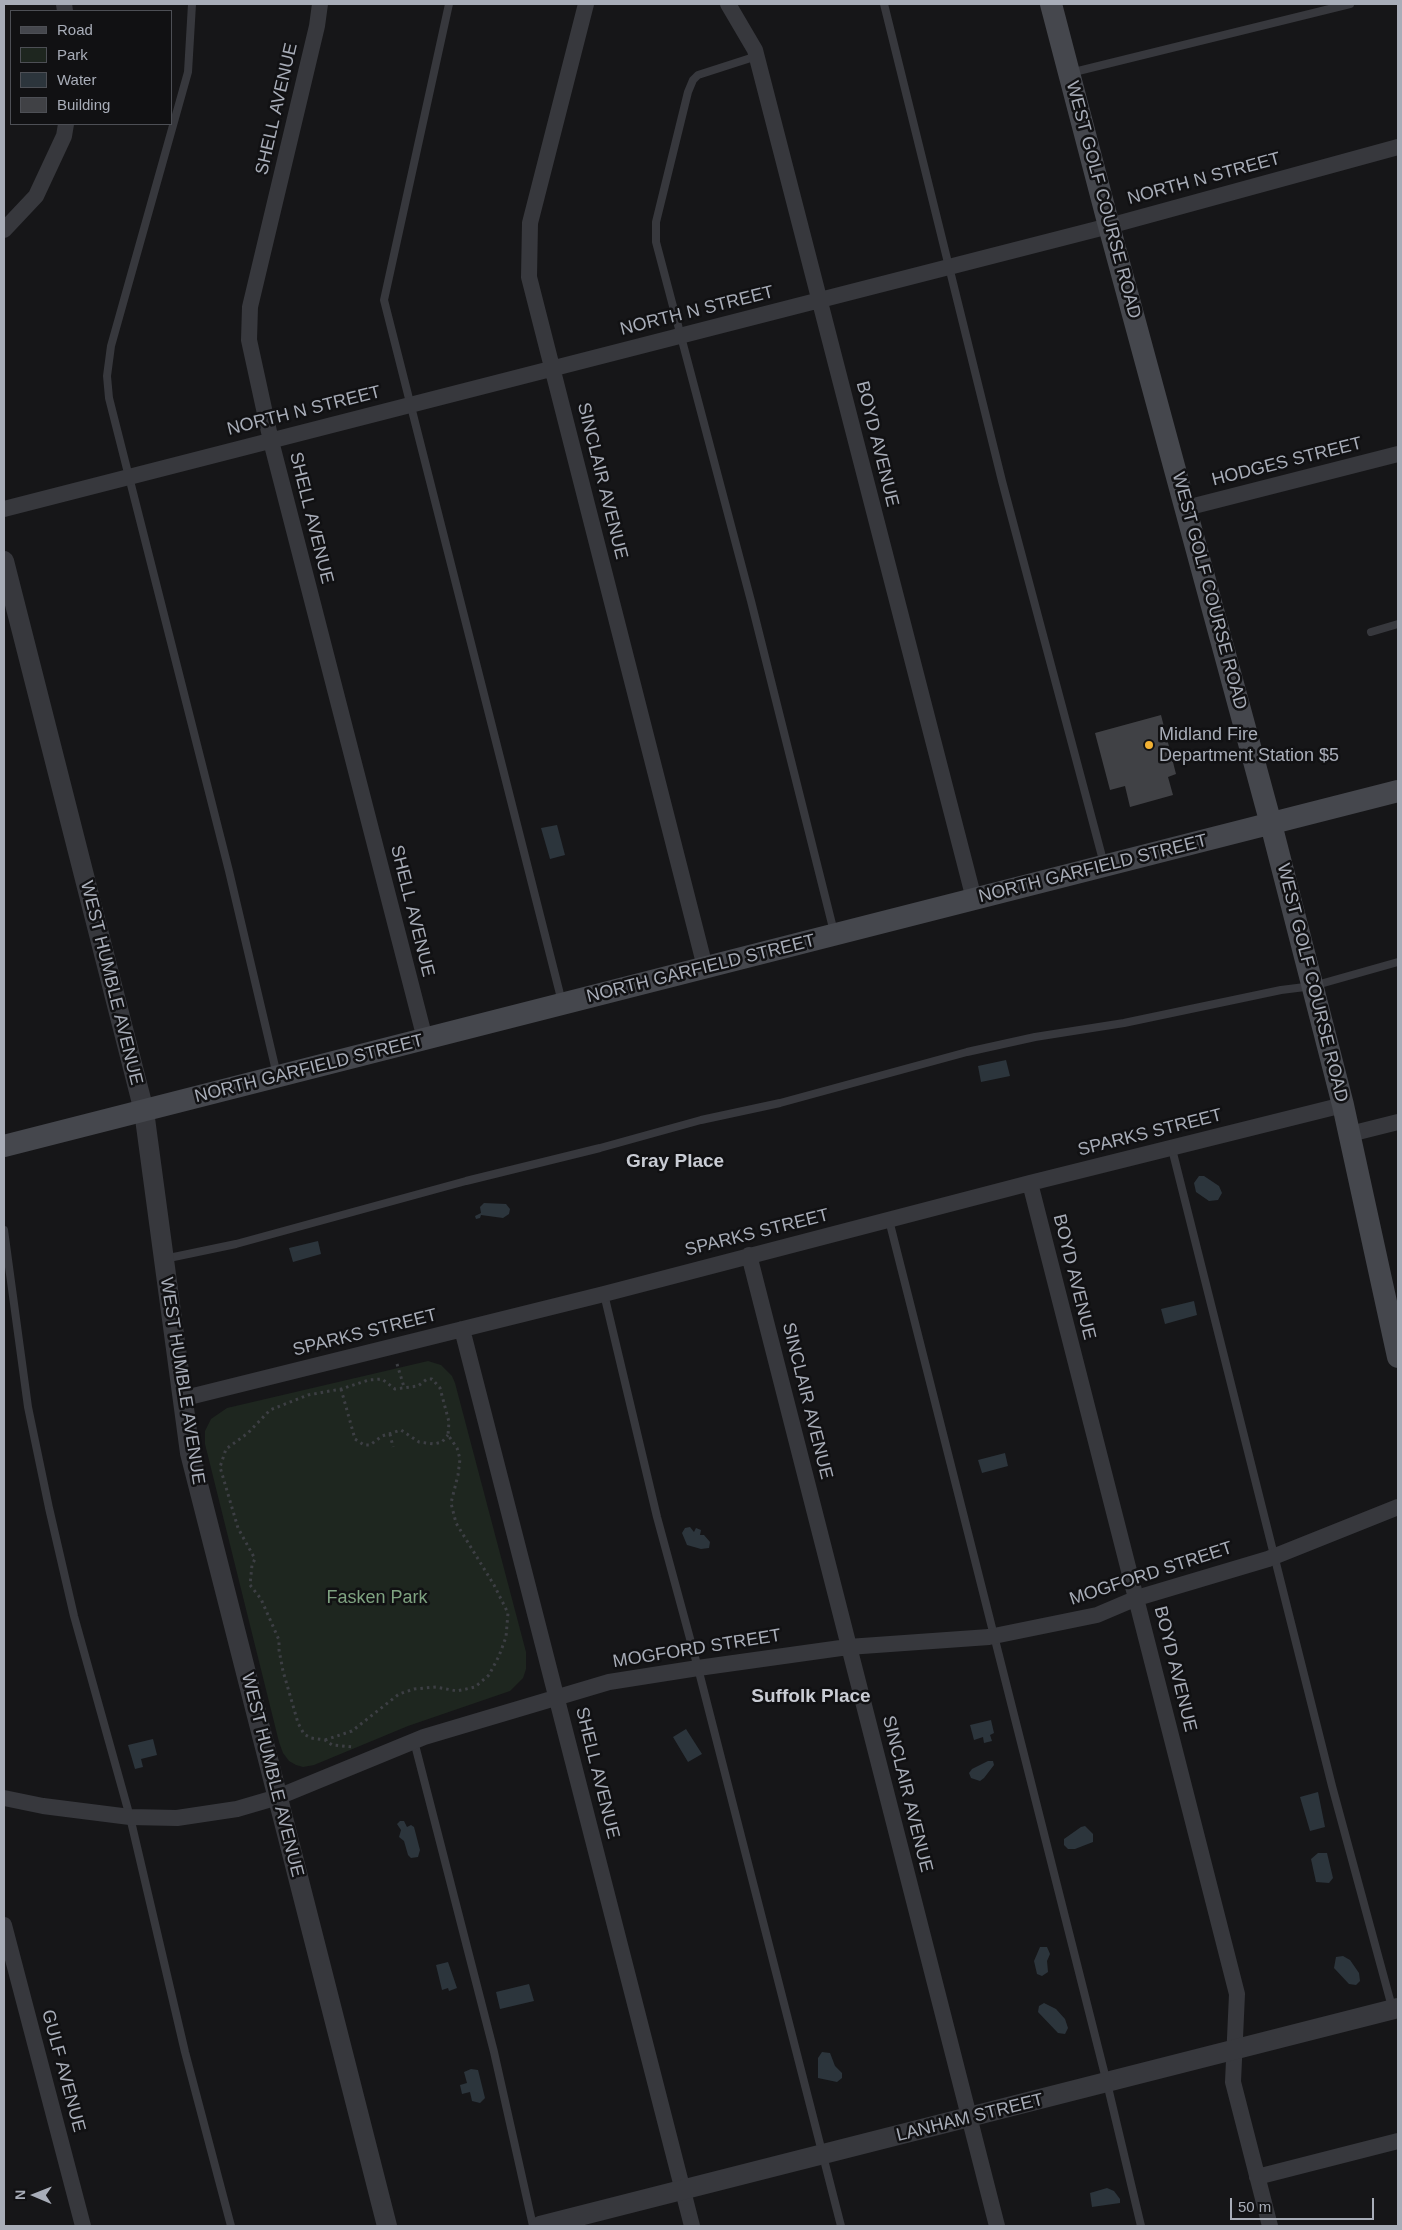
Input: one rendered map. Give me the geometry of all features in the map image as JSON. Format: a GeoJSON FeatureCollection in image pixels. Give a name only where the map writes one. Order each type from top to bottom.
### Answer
{"type":"FeatureCollection","features":[{"type":"Feature","properties":{"kind":"main road","name":"WEST GOLF COURSE ROAD"},"geometry":{"type":"LineString","coordinates":[[1051,4],[1108,226],[1271,824],[1350,1134],[1398,1357]]}},
{"type":"Feature","properties":{"kind":"main road","name":"NORTH GARFIELD STREET"},"geometry":{"type":"LineString","coordinates":[[4,1146],[1398,791]]}},
{"type":"Feature","properties":{"kind":"street","name":"SHELL AVENUE"},"geometry":{"type":"LineString","coordinates":[[320,4],[317,26],[250,307],[249,340],[270,441],[425,1039]]}},
{"type":"Feature","properties":{"kind":"street","name":"SINCLAIR AVENUE"},"geometry":{"type":"LineString","coordinates":[[586,4],[530,223],[529,277],[706,968]]}},
{"type":"Feature","properties":{"kind":"street","name":"BOYD AVENUE"},"geometry":{"type":"LineString","coordinates":[[728,4],[757,56],[974,900]]}},
{"type":"Feature","properties":{"kind":"street"},"geometry":{"type":"LineString","coordinates":[[4,230],[36,196],[64,136],[66,125]]}},
{"type":"Feature","properties":{"kind":"street","name":"NORTH N STREET"},"geometry":{"type":"LineString","coordinates":[[4,509],[1108,226],[1398,147]]}},
{"type":"Feature","properties":{"kind":"street","name":"HODGES STREET"},"geometry":{"type":"LineString","coordinates":[[1186,508],[1398,454]]}},
{"type":"Feature","properties":{"kind":"street","name":"WEST HUMBLE AVENUE"},"geometry":{"type":"LineString","coordinates":[[4,561],[144,1111],[181,1399],[190,1453],[387,2226]]}},
{"type":"Feature","properties":{"kind":"street","name":"SPARKS STREET"},"geometry":{"type":"LineString","coordinates":[[181,1399],[604,1294],[1030,1183],[1343,1106]]}},
{"type":"Feature","properties":{"kind":"street"},"geometry":{"type":"LineString","coordinates":[[1350,1134],[1398,1122]]}},
{"type":"Feature","properties":{"kind":"street","name":"BOYD AVENUE"},"geometry":{"type":"LineString","coordinates":[[1030,1183],[1237,1994],[1233,2082],[1270,2226]]}},
{"type":"Feature","properties":{"kind":"street","name":"SINCLAIR AVENUE"},"geometry":{"type":"LineString","coordinates":[[749,1255],[997,2226]]}},
{"type":"Feature","properties":{"kind":"street","name":"SHELL AVENUE"},"geometry":{"type":"LineString","coordinates":[[462,1329],[692,2226]]}},
{"type":"Feature","properties":{"kind":"street","name":"MOGFORD STREET"},"geometry":{"type":"LineString","coordinates":[[4,1798],[42,1806],[130,1817],[177,1818],[247,1807],[278,1797],[414,1741],[557,1696],[609,1682],[848,1647],[909,1644],[994,1636],[1097,1615],[1137,1598],[1274,1556],[1398,1507]]}},
{"type":"Feature","properties":{"kind":"street","name":"GULF AVENUE"},"geometry":{"type":"LineString","coordinates":[[4,1925],[83,2226]]}},
{"type":"Feature","properties":{"kind":"street","name":"LANHAM STREET"},"geometry":{"type":"LineString","coordinates":[[540,2226],[1396,2009]]}},
{"type":"Feature","properties":{"kind":"street"},"geometry":{"type":"LineString","coordinates":[[1257,2178],[1398,2141]]}},
{"type":"Feature","properties":{"kind":"lane"},"geometry":{"type":"LineString","coordinates":[[192,4],[188,72],[111,346],[107,376],[109,398],[176,670],[229,871],[277,1077]]}},
{"type":"Feature","properties":{"kind":"lane"},"geometry":{"type":"LineString","coordinates":[[449,4],[384,300],[412,404],[563,1004]]}},
{"type":"Feature","properties":{"kind":"lane"},"geometry":{"type":"LineString","coordinates":[[884,4],[1002,481],[1104,866]]}},
{"type":"Feature","properties":{"kind":"lane"},"geometry":{"type":"LineString","coordinates":[[1069,74],[1350,4]]}},
{"type":"Feature","properties":{"kind":"lane"},"geometry":{"type":"LineString","coordinates":[[757,56],[698,76],[692,80],[656,222],[656,242],[682,335],[835,935]]}},
{"type":"Feature","properties":{"kind":"lane"},"geometry":{"type":"LineString","coordinates":[[1371,632],[1398,624]]}},
{"type":"Feature","properties":{"kind":"lane"},"geometry":{"type":"LineString","coordinates":[[163,1259],[236,1244],[466,1181],[600,1148],[701,1120],[780,1103],[967,1052],[1124,1023],[1281,990],[1312,986],[1398,962]]}},
{"type":"Feature","properties":{"kind":"lane"},"geometry":{"type":"LineString","coordinates":[[1172,1149],[1332,1786],[1396,2009]]}},
{"type":"Feature","properties":{"kind":"lane"},"geometry":{"type":"LineString","coordinates":[[889,1220],[1108,2083],[1142,2226]]}},
{"type":"Feature","properties":{"kind":"lane"},"geometry":{"type":"LineString","coordinates":[[4,1230],[28,1407],[49,1508],[74,1616],[130,1817],[185,2052],[231,2226]]}},
{"type":"Feature","properties":{"kind":"lane"},"geometry":{"type":"LineString","coordinates":[[604,1294],[657,1517],[698,1668],[841,2226]]}},
{"type":"Feature","properties":{"kind":"lane"},"geometry":{"type":"LineString","coordinates":[[414,1741],[494,2052],[533,2226]]}},
{"type":"Feature","properties":{"kind":"path"},"geometry":{"type":"LineString","coordinates":[[392,1346],[404,1388]]}},
{"type":"Feature","properties":{"kind":"path"},"geometry":{"type":"LineString","coordinates":[[341,1389],[355,1439],[364,1445],[370,1445],[378,1438],[401,1430],[419,1442],[434,1444],[442,1442],[448,1435],[449,1422],[440,1388],[436,1382],[427,1379],[418,1386],[395,1390],[382,1379],[368,1380],[341,1389],[308,1395],[270,1410],[248,1433],[226,1449],[220,1467],[238,1528],[255,1558],[252,1565],[250,1585],[261,1599],[279,1640],[283,1671],[298,1723],[304,1734],[311,1738],[325,1740],[352,1732],[398,1694],[414,1689],[436,1688],[457,1691],[475,1686],[489,1675],[499,1656],[506,1637],[508,1613],[494,1585],[456,1523],[451,1503],[460,1459],[458,1448],[448,1435]]}},
{"type":"Feature","properties":{"kind":"path"},"geometry":{"type":"LineString","coordinates":[[390,1434],[393,1447]]}},
{"type":"Feature","properties":{"kind":"green space","name":"Fasken Park"},"geometry":{"type":"Polygon","coordinates":[[[428,1361],[441,1365],[452,1376],[455,1383],[526,1652],[526,1669],[523,1678],[510,1691],[408,1726],[314,1765],[303,1767],[296,1765],[289,1761],[283,1753],[279,1742],[205,1444],[205,1431],[211,1419],[227,1408],[428,1361]]]}},
{"type":"Feature","properties":{"kind":"water"},"geometry":{"type":"Polygon","coordinates":[[[557,825],[565,855],[550,859],[541,828],[557,825]]]}},
{"type":"Feature","properties":{"kind":"water"},"geometry":{"type":"Polygon","coordinates":[[[1006,1060],[1010,1076],[981,1082],[978,1066],[1006,1060]]]}},
{"type":"Feature","properties":{"kind":"water"},"geometry":{"type":"Polygon","coordinates":[[[1199,1176],[1204,1176],[1219,1186],[1222,1193],[1218,1200],[1209,1201],[1196,1192],[1194,1183],[1199,1176]]]}},
{"type":"Feature","properties":{"kind":"water"},"geometry":{"type":"Polygon","coordinates":[[[484,1203],[506,1204],[510,1209],[509,1214],[503,1218],[481,1215],[480,1218],[476,1219],[475,1216],[481,1213],[480,1207],[484,1203]]]}},
{"type":"Feature","properties":{"kind":"water"},"geometry":{"type":"Polygon","coordinates":[[[318,1241],[321,1254],[293,1262],[289,1248],[318,1241]]]}},
{"type":"Feature","properties":{"kind":"water"},"geometry":{"type":"Polygon","coordinates":[[[1194,1301],[1197,1315],[1165,1324],[1161,1309],[1194,1301]]]}},
{"type":"Feature","properties":{"kind":"water"},"geometry":{"type":"Polygon","coordinates":[[[1005,1453],[1008,1466],[982,1473],[978,1460],[1005,1453]]]}},
{"type":"Feature","properties":{"kind":"water"},"geometry":{"type":"Polygon","coordinates":[[[690,1527],[694,1532],[696,1528],[701,1530],[700,1535],[704,1535],[710,1542],[709,1548],[701,1549],[687,1545],[682,1533],[685,1528],[690,1527]]]}},
{"type":"Feature","properties":{"kind":"water"},"geometry":{"type":"Polygon","coordinates":[[[991,1720],[994,1733],[990,1735],[992,1741],[984,1743],[983,1737],[974,1740],[970,1725],[991,1720]]]}},
{"type":"Feature","properties":{"kind":"water"},"geometry":{"type":"Polygon","coordinates":[[[686,1729],[702,1754],[688,1762],[673,1737],[686,1729]]]}},
{"type":"Feature","properties":{"kind":"water"},"geometry":{"type":"Polygon","coordinates":[[[153,1739],[157,1755],[141,1759],[143,1767],[135,1769],[128,1745],[153,1739]]]}},
{"type":"Feature","properties":{"kind":"water"},"geometry":{"type":"Polygon","coordinates":[[[988,1761],[993,1761],[994,1765],[984,1778],[980,1781],[971,1778],[969,1773],[972,1769],[988,1761]]]}},
{"type":"Feature","properties":{"kind":"water"},"geometry":{"type":"Polygon","coordinates":[[[1318,1792],[1325,1827],[1310,1831],[1300,1797],[1318,1792]]]}},
{"type":"Feature","properties":{"kind":"water"},"geometry":{"type":"Polygon","coordinates":[[[400,1821],[404,1821],[407,1827],[411,1825],[414,1827],[420,1850],[418,1857],[411,1858],[408,1855],[404,1841],[399,1837],[401,1830],[397,1824],[400,1821]]]}},
{"type":"Feature","properties":{"kind":"water"},"geometry":{"type":"Polygon","coordinates":[[[1085,1826],[1093,1834],[1093,1842],[1075,1849],[1068,1849],[1064,1845],[1064,1839],[1085,1826]]]}},
{"type":"Feature","properties":{"kind":"water"},"geometry":{"type":"Polygon","coordinates":[[[1318,1853],[1327,1853],[1333,1878],[1329,1883],[1316,1882],[1311,1859],[1318,1853]]]}},
{"type":"Feature","properties":{"kind":"water"},"geometry":{"type":"Polygon","coordinates":[[[1040,1947],[1047,1947],[1050,1954],[1047,1961],[1048,1972],[1042,1976],[1037,1974],[1034,1961],[1040,1947]]]}},
{"type":"Feature","properties":{"kind":"water"},"geometry":{"type":"Polygon","coordinates":[[[1343,1956],[1350,1960],[1359,1973],[1360,1981],[1356,1985],[1349,1984],[1334,1968],[1336,1957],[1343,1956]]]}},
{"type":"Feature","properties":{"kind":"water"},"geometry":{"type":"Polygon","coordinates":[[[448,1962],[457,1988],[449,1991],[448,1988],[442,1990],[436,1965],[448,1962]]]}},
{"type":"Feature","properties":{"kind":"water"},"geometry":{"type":"Polygon","coordinates":[[[529,1984],[534,2001],[500,2009],[496,1992],[529,1984]]]}},
{"type":"Feature","properties":{"kind":"water"},"geometry":{"type":"Polygon","coordinates":[[[1044,2003],[1056,2009],[1065,2019],[1068,2028],[1065,2034],[1058,2033],[1038,2012],[1039,2006],[1044,2003]]]}},
{"type":"Feature","properties":{"kind":"water"},"geometry":{"type":"Polygon","coordinates":[[[822,2052],[830,2053],[835,2066],[842,2073],[842,2078],[837,2082],[818,2078],[818,2058],[822,2052]]]}},
{"type":"Feature","properties":{"kind":"water"},"geometry":{"type":"Polygon","coordinates":[[[471,2069],[478,2070],[485,2098],[480,2103],[472,2101],[470,2092],[462,2094],[460,2085],[467,2083],[464,2072],[471,2069]]]}},
{"type":"Feature","properties":{"kind":"water"},"geometry":{"type":"Polygon","coordinates":[[[1107,2188],[1114,2191],[1120,2199],[1120,2203],[1092,2207],[1090,2193],[1107,2188]]]}},
{"type":"Feature","properties":{"kind":"building"},"geometry":{"type":"Polygon","coordinates":[[[1161,715],[1176,774],[1168,777],[1173,795],[1130,807],[1125,786],[1110,790],[1095,733],[1161,715]]]}},
{"type":"Feature","properties":{"kind":"place","name":"Midland Fire Department Station $5"},"geometry":{"type":"Point","coordinates":[1149,745]}},
{"type":"Feature","properties":{"kind":"district","name":"Gray Place"},"geometry":{"type":"Point","coordinates":[675,1162]}},
{"type":"Feature","properties":{"kind":"district","name":"Suffolk Place"},"geometry":{"type":"Point","coordinates":[811,1697]}}]}
